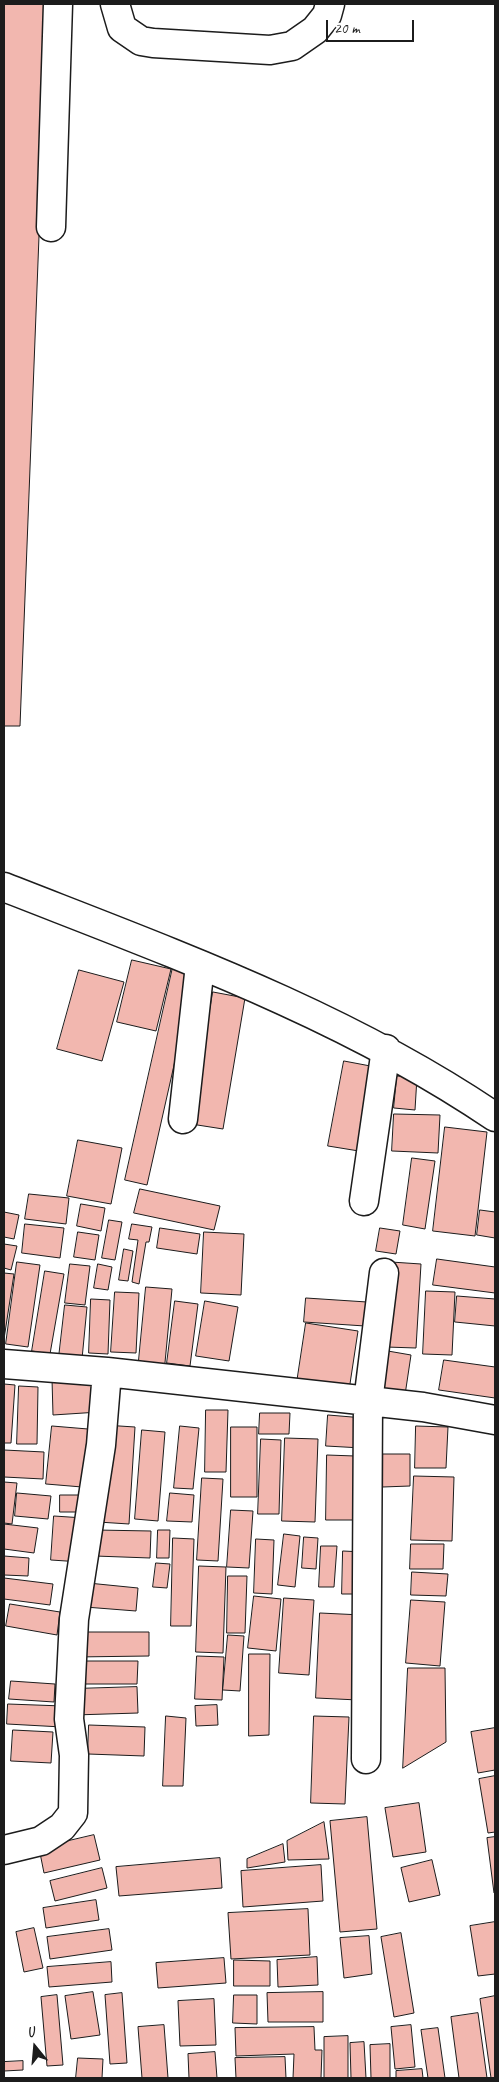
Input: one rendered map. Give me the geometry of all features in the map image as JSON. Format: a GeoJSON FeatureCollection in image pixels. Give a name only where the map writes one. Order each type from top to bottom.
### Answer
{"type":"FeatureCollection","features":[{"type":"Feature","properties":{"kind":"street"},"geometry":{"type":"LineString","coordinates":[[50,227],[58,4]]}},
{"type":"Feature","properties":{"kind":"street"},"geometry":{"type":"LineString","coordinates":[[115,4],[122,28],[141,41],[270,50],[292,46],[315,30],[327,14],[330,4]]}},
{"type":"Feature","properties":{"kind":"street"},"geometry":{"type":"LineString","coordinates":[[4,887],[199,975],[338,1026],[385,1061],[495,1117]]}},
{"type":"Feature","properties":{"kind":"street"},"geometry":{"type":"LineString","coordinates":[[183,1119],[199,975]]}},
{"type":"Feature","properties":{"kind":"street"},"geometry":{"type":"LineString","coordinates":[[364,1201],[385,1061]]}},
{"type":"Feature","properties":{"kind":"street"},"geometry":{"type":"LineString","coordinates":[[366,1758],[368,1402],[384,1273]]}},
{"type":"Feature","properties":{"kind":"street"},"geometry":{"type":"LineString","coordinates":[[4,1364],[107,1372],[423,1407],[495,1420]]}},
{"type":"Feature","properties":{"kind":"street"},"geometry":{"type":"LineString","coordinates":[[4,1850],[41,1841],[62,1827],[73,1813],[74,1755],[69,1720],[74,1620],[101,1445],[107,1372]]}},
{"type":"Feature","properties":{"kind":"building"},"geometry":{"type":"Polygon","coordinates":[[[4,4],[48,4],[20,726],[4,726],[4,4]]]}},
{"type":"Feature","properties":{"kind":"building"},"geometry":{"type":"Polygon","coordinates":[[[132,960],[171,969],[156,1031],[117,1022],[132,960]]]}},
{"type":"Feature","properties":{"kind":"building"},"geometry":{"type":"Polygon","coordinates":[[[173,967],[195,972],[147,1185],[125,1180],[173,967]]]}},
{"type":"Feature","properties":{"kind":"building"},"geometry":{"type":"Polygon","coordinates":[[[79,970],[124,982],[102,1061],[57,1049],[79,970]]]}},
{"type":"Feature","properties":{"kind":"building"},"geometry":{"type":"Polygon","coordinates":[[[213,992],[245,998],[223,1129],[191,1124],[213,992]]]}},
{"type":"Feature","properties":{"kind":"building"},"geometry":{"type":"Polygon","coordinates":[[[344,1061],[381,1068],[365,1152],[328,1146],[344,1061]]]}},
{"type":"Feature","properties":{"kind":"building"},"geometry":{"type":"Polygon","coordinates":[[[397,1076],[417,1077],[415,1110],[394,1108],[397,1076]]]}},
{"type":"Feature","properties":{"kind":"building"},"geometry":{"type":"Polygon","coordinates":[[[394,1114],[440,1115],[438,1153],[392,1151],[394,1114]]]}},
{"type":"Feature","properties":{"kind":"building"},"geometry":{"type":"Polygon","coordinates":[[[445,1127],[487,1132],[475,1236],[433,1231],[445,1127]]]}},
{"type":"Feature","properties":{"kind":"building"},"geometry":{"type":"Polygon","coordinates":[[[78,1140],[122,1148],[111,1204],[67,1196],[78,1140]]]}},
{"type":"Feature","properties":{"kind":"building"},"geometry":{"type":"Polygon","coordinates":[[[412,1158],[435,1161],[425,1229],[403,1225],[412,1158]]]}},
{"type":"Feature","properties":{"kind":"building"},"geometry":{"type":"Polygon","coordinates":[[[140,1189],[220,1206],[214,1230],[134,1213],[140,1189]]]}},
{"type":"Feature","properties":{"kind":"building"},"geometry":{"type":"Polygon","coordinates":[[[29,1194],[69,1198],[66,1224],[25,1219],[29,1194]]]}},
{"type":"Feature","properties":{"kind":"building"},"geometry":{"type":"Polygon","coordinates":[[[81,1204],[105,1208],[101,1231],[77,1226],[81,1204]]]}},
{"type":"Feature","properties":{"kind":"building"},"geometry":{"type":"Polygon","coordinates":[[[480,1210],[495,1212],[495,1238],[477,1235],[480,1210]]]}},
{"type":"Feature","properties":{"kind":"building"},"geometry":{"type":"Polygon","coordinates":[[[4,1212],[19,1215],[14,1239],[4,1237],[4,1212]]]}},
{"type":"Feature","properties":{"kind":"building"},"geometry":{"type":"Polygon","coordinates":[[[109,1220],[122,1222],[115,1260],[102,1258],[109,1220]]]}},
{"type":"Feature","properties":{"kind":"building"},"geometry":{"type":"Polygon","coordinates":[[[25,1224],[64,1228],[60,1258],[22,1253],[25,1224]]]}},
{"type":"Feature","properties":{"kind":"building"},"geometry":{"type":"Polygon","coordinates":[[[132,1224],[152,1227],[149,1242],[146,1242],[139,1284],[132,1282],[138,1240],[129,1239],[132,1224]]]}},
{"type":"Feature","properties":{"kind":"building"},"geometry":{"type":"Polygon","coordinates":[[[160,1228],[200,1234],[197,1254],[157,1248],[160,1228]]]}},
{"type":"Feature","properties":{"kind":"building"},"geometry":{"type":"Polygon","coordinates":[[[380,1228],[400,1231],[396,1254],[376,1251],[380,1228]]]}},
{"type":"Feature","properties":{"kind":"building"},"geometry":{"type":"Polygon","coordinates":[[[78,1232],[99,1235],[95,1260],[74,1257],[78,1232]]]}},
{"type":"Feature","properties":{"kind":"building"},"geometry":{"type":"Polygon","coordinates":[[[204,1232],[244,1234],[241,1295],[201,1293],[204,1232]]]}},
{"type":"Feature","properties":{"kind":"building"},"geometry":{"type":"Polygon","coordinates":[[[4,1244],[17,1246],[11,1270],[4,1268],[4,1244]]]}},
{"type":"Feature","properties":{"kind":"building"},"geometry":{"type":"Polygon","coordinates":[[[124,1249],[133,1251],[128,1281],[119,1280],[124,1249]]]}},
{"type":"Feature","properties":{"kind":"building"},"geometry":{"type":"Polygon","coordinates":[[[437,1259],[495,1267],[495,1293],[433,1285],[437,1259]]]}},
{"type":"Feature","properties":{"kind":"building"},"geometry":{"type":"Polygon","coordinates":[[[17,1262],[40,1265],[28,1347],[6,1344],[17,1262]]]}},
{"type":"Feature","properties":{"kind":"building"},"geometry":{"type":"Polygon","coordinates":[[[391,1262],[421,1264],[416,1348],[386,1347],[391,1262]]]}},
{"type":"Feature","properties":{"kind":"building"},"geometry":{"type":"Polygon","coordinates":[[[70,1264],[90,1266],[85,1305],[65,1303],[70,1264]]]}},
{"type":"Feature","properties":{"kind":"building"},"geometry":{"type":"Polygon","coordinates":[[[98,1264],[112,1267],[108,1290],[94,1288],[98,1264]]]}},
{"type":"Feature","properties":{"kind":"building"},"geometry":{"type":"Polygon","coordinates":[[[45,1271],[64,1274],[50,1354],[32,1351],[45,1271]]]}},
{"type":"Feature","properties":{"kind":"building"},"geometry":{"type":"Polygon","coordinates":[[[4,1273],[14,1274],[4,1339],[4,1273]]]}},
{"type":"Feature","properties":{"kind":"building"},"geometry":{"type":"Polygon","coordinates":[[[146,1287],[172,1289],[164,1373],[138,1370],[146,1287]]]}},
{"type":"Feature","properties":{"kind":"building"},"geometry":{"type":"Polygon","coordinates":[[[426,1291],[455,1292],[452,1355],[423,1354],[426,1291]]]}},
{"type":"Feature","properties":{"kind":"building"},"geometry":{"type":"Polygon","coordinates":[[[115,1292],[139,1293],[136,1353],[111,1352],[115,1292]]]}},
{"type":"Feature","properties":{"kind":"building"},"geometry":{"type":"Polygon","coordinates":[[[457,1296],[495,1299],[495,1326],[455,1322],[457,1296]]]}},
{"type":"Feature","properties":{"kind":"building"},"geometry":{"type":"Polygon","coordinates":[[[306,1298],[367,1302],[365,1326],[304,1322],[306,1298]]]}},
{"type":"Feature","properties":{"kind":"building"},"geometry":{"type":"Polygon","coordinates":[[[91,1299],[110,1300],[108,1354],[89,1353],[91,1299]]]}},
{"type":"Feature","properties":{"kind":"building"},"geometry":{"type":"Polygon","coordinates":[[[175,1301],[198,1304],[190,1366],[167,1363],[175,1301]]]}},
{"type":"Feature","properties":{"kind":"building"},"geometry":{"type":"Polygon","coordinates":[[[205,1301],[238,1307],[229,1361],[196,1356],[205,1301]]]}},
{"type":"Feature","properties":{"kind":"building"},"geometry":{"type":"Polygon","coordinates":[[[65,1305],[87,1307],[82,1359],[59,1357],[65,1305]]]}},
{"type":"Feature","properties":{"kind":"building"},"geometry":{"type":"Polygon","coordinates":[[[306,1323],[358,1331],[348,1397],[296,1389],[306,1323]]]}},
{"type":"Feature","properties":{"kind":"building"},"geometry":{"type":"Polygon","coordinates":[[[382,1350],[411,1355],[405,1395],[376,1390],[382,1350]]]}},
{"type":"Feature","properties":{"kind":"building"},"geometry":{"type":"Polygon","coordinates":[[[444,1360],[495,1367],[495,1398],[439,1390],[444,1360]]]}},
{"type":"Feature","properties":{"kind":"building"},"geometry":{"type":"Polygon","coordinates":[[[96,1376],[99,1412],[53,1415],[52,1379],[96,1376]]]}},
{"type":"Feature","properties":{"kind":"building"},"geometry":{"type":"Polygon","coordinates":[[[4,1384],[15,1385],[11,1443],[4,1443],[4,1384]]]}},
{"type":"Feature","properties":{"kind":"building"},"geometry":{"type":"Polygon","coordinates":[[[19,1386],[38,1387],[37,1444],[17,1444],[19,1386]]]}},
{"type":"Feature","properties":{"kind":"building"},"geometry":{"type":"Polygon","coordinates":[[[206,1410],[228,1410],[226,1472],[205,1472],[206,1410]]]}},
{"type":"Feature","properties":{"kind":"building"},"geometry":{"type":"Polygon","coordinates":[[[260,1413],[290,1413],[289,1434],[259,1434],[260,1413]]]}},
{"type":"Feature","properties":{"kind":"building"},"geometry":{"type":"Polygon","coordinates":[[[328,1415],[364,1418],[362,1448],[326,1446],[328,1415]]]}},
{"type":"Feature","properties":{"kind":"building"},"geometry":{"type":"Polygon","coordinates":[[[104,1425],[135,1427],[129,1524],[98,1522],[104,1425]]]}},
{"type":"Feature","properties":{"kind":"building"},"geometry":{"type":"Polygon","coordinates":[[[52,1426],[88,1429],[82,1487],[46,1484],[52,1426]]]}},
{"type":"Feature","properties":{"kind":"building"},"geometry":{"type":"Polygon","coordinates":[[[180,1426],[199,1428],[193,1489],[174,1488],[180,1426]]]}},
{"type":"Feature","properties":{"kind":"building"},"geometry":{"type":"Polygon","coordinates":[[[416,1426],[448,1427],[446,1468],[415,1468],[416,1426]]]}},
{"type":"Feature","properties":{"kind":"building"},"geometry":{"type":"Polygon","coordinates":[[[231,1427],[257,1427],[257,1497],[231,1497],[231,1427]]]}},
{"type":"Feature","properties":{"kind":"building"},"geometry":{"type":"Polygon","coordinates":[[[142,1430],[165,1432],[158,1521],[135,1519],[142,1430]]]}},
{"type":"Feature","properties":{"kind":"building"},"geometry":{"type":"Polygon","coordinates":[[[285,1438],[318,1439],[315,1522],[282,1521],[285,1438]]]}},
{"type":"Feature","properties":{"kind":"building"},"geometry":{"type":"Polygon","coordinates":[[[261,1439],[281,1440],[279,1514],[258,1514],[261,1439]]]}},
{"type":"Feature","properties":{"kind":"building"},"geometry":{"type":"Polygon","coordinates":[[[4,1450],[44,1452],[43,1479],[4,1477],[4,1450]]]}},
{"type":"Feature","properties":{"kind":"building"},"geometry":{"type":"Polygon","coordinates":[[[383,1454],[410,1454],[410,1486],[383,1487],[383,1454]]]}},
{"type":"Feature","properties":{"kind":"building"},"geometry":{"type":"Polygon","coordinates":[[[327,1455],[355,1456],[354,1520],[326,1520],[327,1455]]]}},
{"type":"Feature","properties":{"kind":"building"},"geometry":{"type":"Polygon","coordinates":[[[414,1476],[454,1477],[452,1541],[411,1540],[414,1476]]]}},
{"type":"Feature","properties":{"kind":"building"},"geometry":{"type":"Polygon","coordinates":[[[202,1478],[223,1479],[218,1561],[197,1560],[202,1478]]]}},
{"type":"Feature","properties":{"kind":"building"},"geometry":{"type":"Polygon","coordinates":[[[4,1482],[17,1483],[12,1524],[4,1523],[4,1482]]]}},
{"type":"Feature","properties":{"kind":"building"},"geometry":{"type":"Polygon","coordinates":[[[17,1493],[51,1496],[48,1519],[15,1516],[17,1493]]]}},
{"type":"Feature","properties":{"kind":"building"},"geometry":{"type":"Polygon","coordinates":[[[170,1493],[194,1495],[192,1522],[167,1521],[170,1493]]]}},
{"type":"Feature","properties":{"kind":"building"},"geometry":{"type":"Polygon","coordinates":[[[60,1495],[87,1495],[87,1512],[60,1512],[60,1495]]]}},
{"type":"Feature","properties":{"kind":"building"},"geometry":{"type":"Polygon","coordinates":[[[231,1510],[253,1511],[249,1568],[227,1567],[231,1510]]]}},
{"type":"Feature","properties":{"kind":"building"},"geometry":{"type":"Polygon","coordinates":[[[54,1516],[84,1518],[81,1562],[51,1560],[54,1516]]]}},
{"type":"Feature","properties":{"kind":"building"},"geometry":{"type":"Polygon","coordinates":[[[4,1524],[38,1528],[34,1553],[4,1549],[4,1524]]]}},
{"type":"Feature","properties":{"kind":"building"},"geometry":{"type":"Polygon","coordinates":[[[96,1530],[151,1531],[150,1558],[95,1556],[96,1530]]]}},
{"type":"Feature","properties":{"kind":"building"},"geometry":{"type":"Polygon","coordinates":[[[158,1530],[170,1530],[169,1558],[157,1558],[158,1530]]]}},
{"type":"Feature","properties":{"kind":"building"},"geometry":{"type":"Polygon","coordinates":[[[284,1534],[300,1536],[295,1587],[278,1585],[284,1534]]]}},
{"type":"Feature","properties":{"kind":"building"},"geometry":{"type":"Polygon","coordinates":[[[304,1537],[318,1538],[316,1569],[302,1568],[304,1537]]]}},
{"type":"Feature","properties":{"kind":"building"},"geometry":{"type":"Polygon","coordinates":[[[173,1538],[194,1539],[191,1626],[171,1626],[173,1538]]]}},
{"type":"Feature","properties":{"kind":"building"},"geometry":{"type":"Polygon","coordinates":[[[256,1539],[274,1540],[272,1594],[254,1593],[256,1539]]]}},
{"type":"Feature","properties":{"kind":"building"},"geometry":{"type":"Polygon","coordinates":[[[411,1544],[444,1544],[443,1569],[410,1569],[411,1544]]]}},
{"type":"Feature","properties":{"kind":"building"},"geometry":{"type":"Polygon","coordinates":[[[321,1546],[337,1546],[334,1587],[319,1587],[321,1546]]]}},
{"type":"Feature","properties":{"kind":"building"},"geometry":{"type":"Polygon","coordinates":[[[343,1551],[363,1552],[362,1594],[342,1594],[343,1551]]]}},
{"type":"Feature","properties":{"kind":"building"},"geometry":{"type":"Polygon","coordinates":[[[4,1556],[29,1558],[28,1576],[4,1575],[4,1556]]]}},
{"type":"Feature","properties":{"kind":"building"},"geometry":{"type":"Polygon","coordinates":[[[156,1563],[170,1564],[167,1588],[153,1587],[156,1563]]]}},
{"type":"Feature","properties":{"kind":"building"},"geometry":{"type":"Polygon","coordinates":[[[199,1566],[226,1567],[223,1653],[196,1652],[199,1566]]]}},
{"type":"Feature","properties":{"kind":"building"},"geometry":{"type":"Polygon","coordinates":[[[412,1572],[448,1574],[446,1596],[411,1595],[412,1572]]]}},
{"type":"Feature","properties":{"kind":"building"},"geometry":{"type":"Polygon","coordinates":[[[228,1576],[247,1576],[245,1633],[227,1633],[228,1576]]]}},
{"type":"Feature","properties":{"kind":"building"},"geometry":{"type":"Polygon","coordinates":[[[4,1578],[53,1584],[50,1605],[4,1599],[4,1578]]]}},
{"type":"Feature","properties":{"kind":"building"},"geometry":{"type":"Polygon","coordinates":[[[88,1583],[138,1588],[136,1611],[85,1607],[88,1583]]]}},
{"type":"Feature","properties":{"kind":"building"},"geometry":{"type":"Polygon","coordinates":[[[254,1596],[281,1599],[276,1651],[248,1648],[254,1596]]]}},
{"type":"Feature","properties":{"kind":"building"},"geometry":{"type":"Polygon","coordinates":[[[284,1598],[314,1600],[309,1675],[279,1673],[284,1598]]]}},
{"type":"Feature","properties":{"kind":"building"},"geometry":{"type":"Polygon","coordinates":[[[411,1600],[445,1602],[440,1666],[406,1663],[411,1600]]]}},
{"type":"Feature","properties":{"kind":"building"},"geometry":{"type":"Polygon","coordinates":[[[10,1604],[60,1612],[57,1635],[6,1626],[10,1604]]]}},
{"type":"Feature","properties":{"kind":"building"},"geometry":{"type":"Polygon","coordinates":[[[320,1613],[362,1615],[358,1700],[316,1698],[320,1613]]]}},
{"type":"Feature","properties":{"kind":"building"},"geometry":{"type":"Polygon","coordinates":[[[75,1632],[149,1632],[149,1656],[75,1657],[75,1632]]]}},
{"type":"Feature","properties":{"kind":"building"},"geometry":{"type":"Polygon","coordinates":[[[228,1635],[244,1636],[240,1691],[223,1690],[228,1635]]]}},
{"type":"Feature","properties":{"kind":"building"},"geometry":{"type":"Polygon","coordinates":[[[249,1654],[270,1654],[269,1735],[249,1736],[249,1654]]]}},
{"type":"Feature","properties":{"kind":"building"},"geometry":{"type":"Polygon","coordinates":[[[197,1656],[224,1657],[222,1700],[195,1699],[197,1656]]]}},
{"type":"Feature","properties":{"kind":"building"},"geometry":{"type":"Polygon","coordinates":[[[76,1661],[138,1661],[137,1684],[75,1684],[76,1661]]]}},
{"type":"Feature","properties":{"kind":"building"},"geometry":{"type":"Polygon","coordinates":[[[408,1668],[445,1668],[446,1742],[403,1768],[408,1668]]]}},
{"type":"Feature","properties":{"kind":"building"},"geometry":{"type":"Polygon","coordinates":[[[11,1681],[55,1684],[54,1702],[9,1699],[11,1681]]]}},
{"type":"Feature","properties":{"kind":"building"},"geometry":{"type":"Polygon","coordinates":[[[137,1687],[138,1713],[74,1715],[73,1689],[137,1687]]]}},
{"type":"Feature","properties":{"kind":"building"},"geometry":{"type":"Polygon","coordinates":[[[8,1704],[63,1706],[62,1727],[7,1724],[8,1704]]]}},
{"type":"Feature","properties":{"kind":"building"},"geometry":{"type":"Polygon","coordinates":[[[217,1705],[218,1725],[196,1726],[195,1706],[217,1705]]]}},
{"type":"Feature","properties":{"kind":"building"},"geometry":{"type":"Polygon","coordinates":[[[166,1716],[186,1718],[183,1786],[163,1786],[166,1716]]]}},
{"type":"Feature","properties":{"kind":"building"},"geometry":{"type":"Polygon","coordinates":[[[314,1716],[349,1717],[345,1804],[311,1803],[314,1716]]]}},
{"type":"Feature","properties":{"kind":"building"},"geometry":{"type":"Polygon","coordinates":[[[89,1725],[145,1727],[144,1756],[88,1754],[89,1725]]]}},
{"type":"Feature","properties":{"kind":"building"},"geometry":{"type":"Polygon","coordinates":[[[495,1728],[495,1770],[478,1773],[471,1732],[495,1728]]]}},
{"type":"Feature","properties":{"kind":"building"},"geometry":{"type":"Polygon","coordinates":[[[13,1730],[53,1732],[51,1763],[11,1761],[13,1730]]]}},
{"type":"Feature","properties":{"kind":"building"},"geometry":{"type":"Polygon","coordinates":[[[495,1776],[495,1832],[488,1833],[479,1779],[495,1776]]]}},
{"type":"Feature","properties":{"kind":"building"},"geometry":{"type":"Polygon","coordinates":[[[419,1803],[426,1852],[393,1857],[385,1808],[419,1803]]]}},
{"type":"Feature","properties":{"kind":"building"},"geometry":{"type":"Polygon","coordinates":[[[367,1817],[377,1929],[340,1932],[330,1821],[367,1817]]]}},
{"type":"Feature","properties":{"kind":"building"},"geometry":{"type":"Polygon","coordinates":[[[324,1822],[329,1859],[288,1860],[287,1841],[324,1822]]]}},
{"type":"Feature","properties":{"kind":"building"},"geometry":{"type":"Polygon","coordinates":[[[94,1835],[100,1860],[44,1873],[39,1848],[94,1835]]]}},
{"type":"Feature","properties":{"kind":"building"},"geometry":{"type":"Polygon","coordinates":[[[495,1837],[495,1893],[494,1893],[487,1838],[495,1837]]]}},
{"type":"Feature","properties":{"kind":"building"},"geometry":{"type":"Polygon","coordinates":[[[283,1844],[285,1862],[247,1868],[247,1859],[283,1844]]]}},
{"type":"Feature","properties":{"kind":"building"},"geometry":{"type":"Polygon","coordinates":[[[220,1858],[222,1888],[119,1896],[116,1867],[220,1858]]]}},
{"type":"Feature","properties":{"kind":"building"},"geometry":{"type":"Polygon","coordinates":[[[432,1860],[440,1895],[409,1902],[401,1868],[432,1860]]]}},
{"type":"Feature","properties":{"kind":"building"},"geometry":{"type":"Polygon","coordinates":[[[321,1865],[323,1901],[243,1907],[241,1871],[321,1865]]]}},
{"type":"Feature","properties":{"kind":"building"},"geometry":{"type":"Polygon","coordinates":[[[102,1868],[107,1888],[55,1901],[50,1881],[102,1868]]]}},
{"type":"Feature","properties":{"kind":"building"},"geometry":{"type":"Polygon","coordinates":[[[96,1900],[99,1920],[46,1928],[43,1908],[96,1900]]]}},
{"type":"Feature","properties":{"kind":"building"},"geometry":{"type":"Polygon","coordinates":[[[308,1909],[310,1955],[231,1959],[228,1913],[308,1909]]]}},
{"type":"Feature","properties":{"kind":"building"},"geometry":{"type":"Polygon","coordinates":[[[495,1922],[495,1974],[478,1976],[470,1926],[495,1922]]]}},
{"type":"Feature","properties":{"kind":"building"},"geometry":{"type":"Polygon","coordinates":[[[34,1928],[43,1968],[24,1972],[16,1932],[34,1928]]]}},
{"type":"Feature","properties":{"kind":"building"},"geometry":{"type":"Polygon","coordinates":[[[109,1929],[112,1950],[50,1959],[47,1937],[109,1929]]]}},
{"type":"Feature","properties":{"kind":"building"},"geometry":{"type":"Polygon","coordinates":[[[401,1933],[414,2013],[394,2017],[381,1937],[401,1933]]]}},
{"type":"Feature","properties":{"kind":"building"},"geometry":{"type":"Polygon","coordinates":[[[369,1936],[372,1974],[344,1978],[340,1938],[369,1936]]]}},
{"type":"Feature","properties":{"kind":"building"},"geometry":{"type":"Polygon","coordinates":[[[317,1957],[318,1985],[278,1987],[277,1960],[317,1957]]]}},
{"type":"Feature","properties":{"kind":"building"},"geometry":{"type":"Polygon","coordinates":[[[224,1958],[226,1983],[158,1988],[156,1963],[224,1958]]]}},
{"type":"Feature","properties":{"kind":"building"},"geometry":{"type":"Polygon","coordinates":[[[234,1960],[270,1961],[270,1986],[234,1986],[234,1960]]]}},
{"type":"Feature","properties":{"kind":"building"},"geometry":{"type":"Polygon","coordinates":[[[111,1962],[112,1982],[49,1987],[47,1967],[111,1962]]]}},
{"type":"Feature","properties":{"kind":"building"},"geometry":{"type":"Polygon","coordinates":[[[93,1992],[100,2035],[71,2039],[65,1996],[93,1992]]]}},
{"type":"Feature","properties":{"kind":"building"},"geometry":{"type":"Polygon","coordinates":[[[323,1992],[323,2022],[268,2022],[267,1993],[323,1992]]]}},
{"type":"Feature","properties":{"kind":"building"},"geometry":{"type":"Polygon","coordinates":[[[122,1993],[127,2063],[110,2064],[105,1995],[122,1993]]]}},
{"type":"Feature","properties":{"kind":"building"},"geometry":{"type":"Polygon","coordinates":[[[57,1995],[63,2065],[47,2066],[41,1997],[57,1995]]]}},
{"type":"Feature","properties":{"kind":"building"},"geometry":{"type":"Polygon","coordinates":[[[234,1995],[257,1995],[257,2024],[233,2023],[234,1995]]]}},
{"type":"Feature","properties":{"kind":"building"},"geometry":{"type":"Polygon","coordinates":[[[495,1996],[495,2078],[491,2078],[480,1999],[495,1996]]]}},
{"type":"Feature","properties":{"kind":"building"},"geometry":{"type":"Polygon","coordinates":[[[214,1999],[216,2045],[180,2046],[178,2001],[214,1999]]]}},
{"type":"Feature","properties":{"kind":"building"},"geometry":{"type":"Polygon","coordinates":[[[478,2013],[487,2078],[459,2078],[451,2017],[478,2013]]]}},
{"type":"Feature","properties":{"kind":"building"},"geometry":{"type":"Polygon","coordinates":[[[164,2025],[168,2078],[142,2078],[138,2027],[164,2025]]]}},
{"type":"Feature","properties":{"kind":"building"},"geometry":{"type":"Polygon","coordinates":[[[411,2025],[415,2067],[395,2069],[391,2027],[411,2025]]]}},
{"type":"Feature","properties":{"kind":"building"},"geometry":{"type":"Polygon","coordinates":[[[314,2027],[315,2050],[322,2050],[321,2078],[293,2078],[294,2054],[236,2056],[235,2028],[314,2027]]]}},
{"type":"Feature","properties":{"kind":"building"},"geometry":{"type":"Polygon","coordinates":[[[438,2028],[445,2078],[428,2078],[421,2030],[438,2028]]]}},
{"type":"Feature","properties":{"kind":"building"},"geometry":{"type":"Polygon","coordinates":[[[348,2036],[348,2078],[324,2078],[324,2037],[348,2036]]]}},
{"type":"Feature","properties":{"kind":"building"},"geometry":{"type":"Polygon","coordinates":[[[364,2042],[366,2078],[351,2078],[350,2043],[364,2042]]]}},
{"type":"Feature","properties":{"kind":"building"},"geometry":{"type":"Polygon","coordinates":[[[390,2044],[390,2078],[371,2078],[370,2045],[390,2044]]]}},
{"type":"Feature","properties":{"kind":"building"},"geometry":{"type":"Polygon","coordinates":[[[215,2052],[217,2078],[189,2078],[188,2054],[215,2052]]]}},
{"type":"Feature","properties":{"kind":"building"},"geometry":{"type":"Polygon","coordinates":[[[285,2057],[286,2078],[236,2078],[235,2058],[285,2057]]]}},
{"type":"Feature","properties":{"kind":"building"},"geometry":{"type":"Polygon","coordinates":[[[78,2058],[103,2059],[102,2078],[76,2078],[78,2058]]]}},
{"type":"Feature","properties":{"kind":"building"},"geometry":{"type":"Polygon","coordinates":[[[23,2061],[23,2070],[4,2071],[4,2062],[23,2061]]]}},
{"type":"Feature","properties":{"kind":"building"},"geometry":{"type":"Polygon","coordinates":[[[422,2069],[423,2078],[396,2078],[396,2071],[422,2069]]]}}]}
